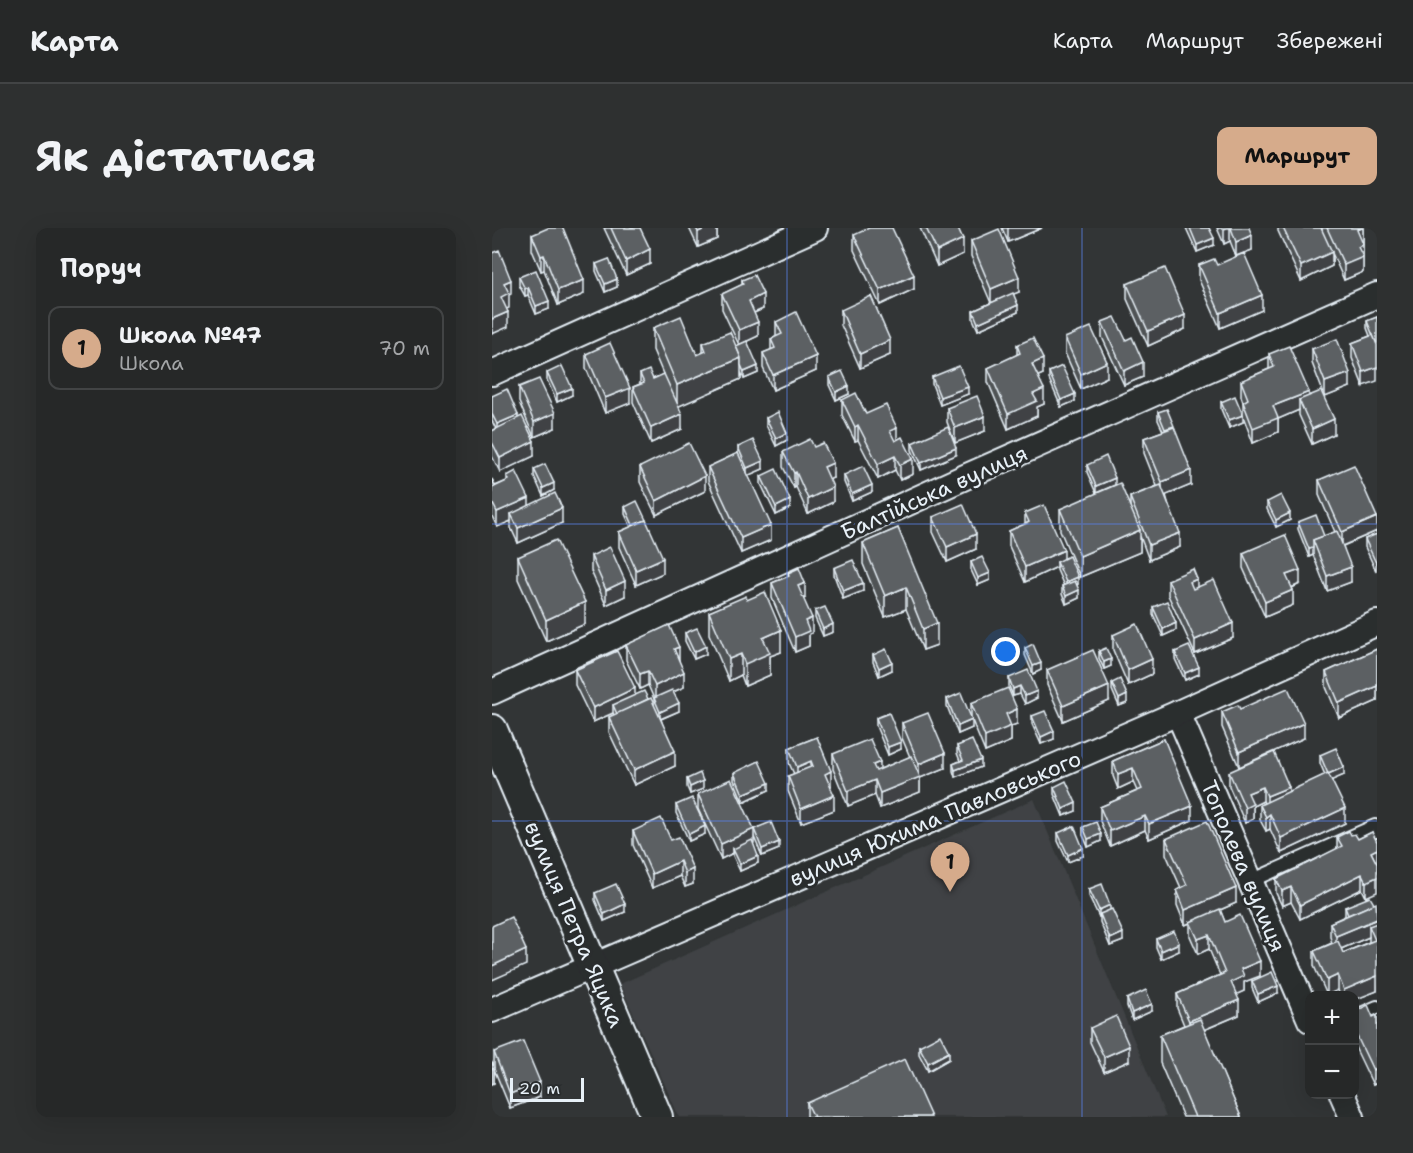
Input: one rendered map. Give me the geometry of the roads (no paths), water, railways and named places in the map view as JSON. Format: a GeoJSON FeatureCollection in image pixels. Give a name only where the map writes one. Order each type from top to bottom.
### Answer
{"type":"FeatureCollection","features":[{"type":"Feature","properties":{"kind":"street"},"geometry":{"type":"LineString","coordinates":[[492,373],[816,228]]}},
{"type":"Feature","properties":{"kind":"street","name":"Балтійська вулиця"},"geometry":{"type":"LineString","coordinates":[[492,692],[965,477],[1377,295]]}},
{"type":"Feature","properties":{"kind":"street","name":"вулиця Юхима Павловського"},"geometry":{"type":"LineString","coordinates":[[492,1010],[1178,713],[1377,622]]}},
{"type":"Feature","properties":{"kind":"street","name":"Тополева вулиця"},"geometry":{"type":"LineString","coordinates":[[1178,713],[1305,1008]]}},
{"type":"Feature","properties":{"kind":"street","name":"вулиця Петра Яцика"},"geometry":{"type":"LineString","coordinates":[[492,730],[657,1117]]}},
{"type":"Feature","properties":{"kind":"street"},"geometry":{"type":"LineString","coordinates":[[1344,1099],[1352,1117]]}},
{"type":"Feature","properties":{"kind":"lane"},"geometry":{"type":"LineString","coordinates":[[1251,881],[1375,826],[1377,831]]}},
{"type":"Feature","properties":{"kind":"lane"},"geometry":{"type":"LineString","coordinates":[[1359,1015],[1377,1007]]}},
{"type":"Feature","properties":{"kind":"place","name":"Школа №47"},"geometry":{"type":"Point","coordinates":[950,892]}}]}
